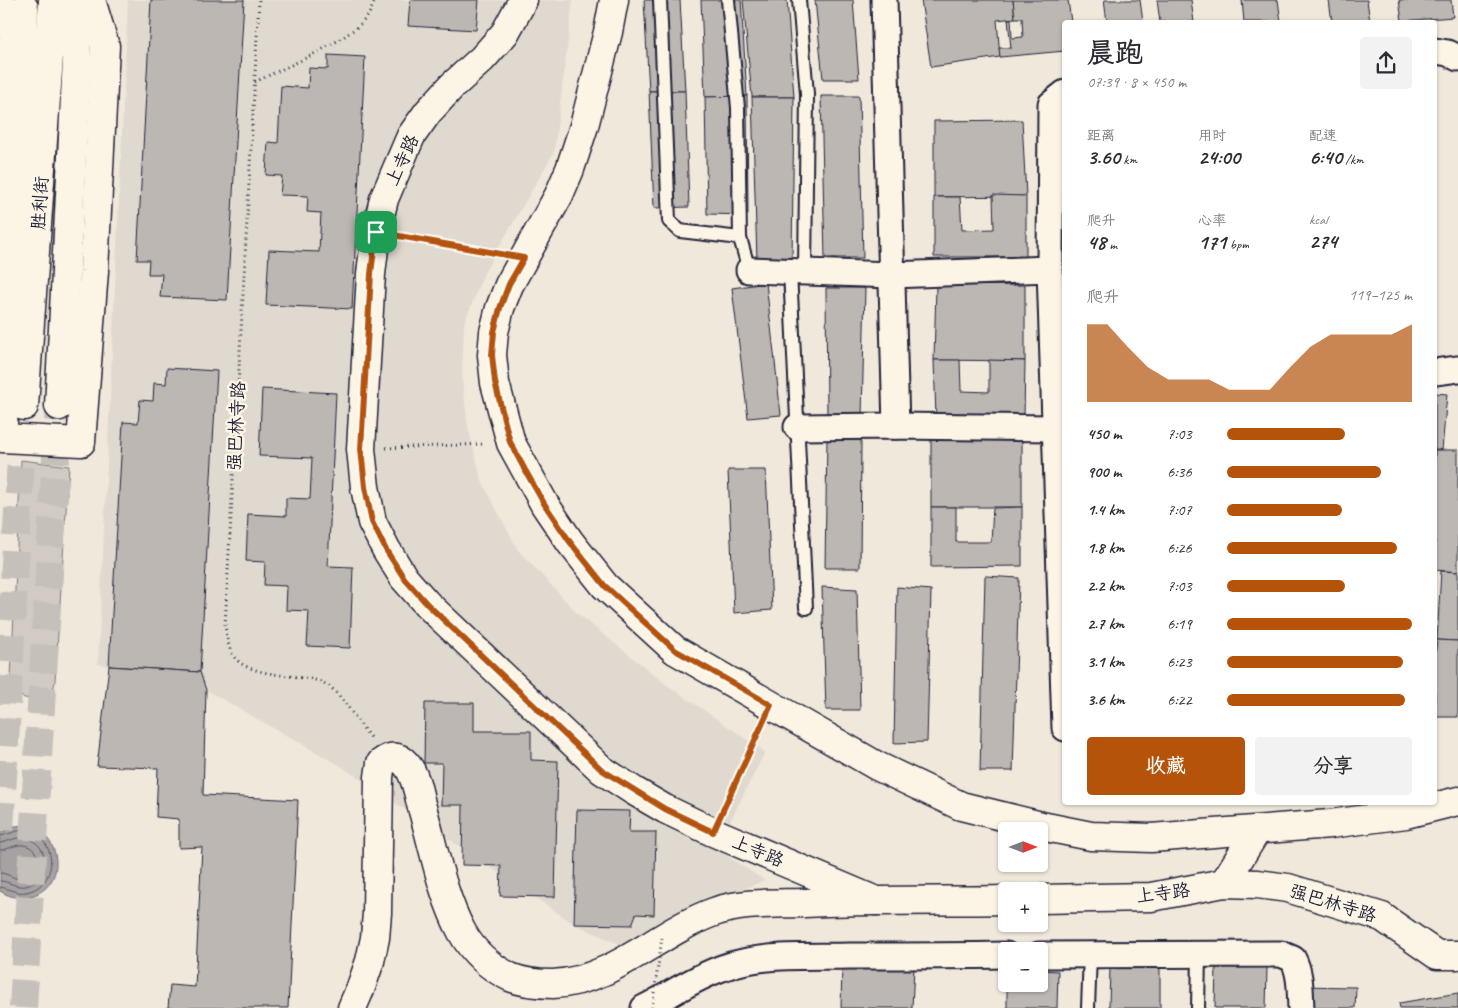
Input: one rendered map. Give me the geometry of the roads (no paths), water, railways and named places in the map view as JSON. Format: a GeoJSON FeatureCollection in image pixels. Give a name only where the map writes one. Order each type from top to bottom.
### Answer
{"type":"FeatureCollection","features":[{"type":"Feature","properties":{"kind":"street","name":"胜利街"},"geometry":{"type":"LineString","coordinates":[[24,406],[54,0]]}},
{"type":"Feature","properties":{"kind":"street","name":"胜利街"},"geometry":{"type":"LineString","coordinates":[[58,406],[77,60],[76,0]]}},
{"type":"Feature","properties":{"kind":"street"},"geometry":{"type":"LineString","coordinates":[[14,3],[21,141],[2,438],[81,442],[94,271],[106,46],[91,0]]}},
{"type":"Feature","properties":{"kind":"street","name":"上寺路"},"geometry":{"type":"LineString","coordinates":[[523,0],[504,33],[482,59],[452,86],[428,112],[412,136],[384,199],[376,232],[371,274],[361,449],[365,487],[372,522],[386,550],[404,578],[427,604],[602,770],[665,809],[713,832],[876,901]]}},
{"type":"Feature","properties":{"kind":"street"},"geometry":{"type":"LineString","coordinates":[[614,0],[608,32],[584,126],[570,169],[559,195],[509,284],[500,308],[493,340],[492,355],[495,382],[510,442],[545,505],[570,542],[605,586],[675,650],[877,766],[960,806],[1091,836],[1151,838],[1330,824],[1406,814],[1458,801]]}},
{"type":"Feature","properties":{"kind":"street"},"geometry":{"type":"LineString","coordinates":[[884,0],[896,426]]}},
{"type":"Feature","properties":{"kind":"street"},"geometry":{"type":"LineString","coordinates":[[14,3],[38,30],[46,49],[49,71]]}},
{"type":"Feature","properties":{"kind":"street"},"geometry":{"type":"LineString","coordinates":[[0,249],[12,32],[6,8],[14,3]]}},
{"type":"Feature","properties":{"kind":"street"},"geometry":{"type":"LineString","coordinates":[[1437,51],[1448,53],[1458,58]]}},
{"type":"Feature","properties":{"kind":"street"},"geometry":{"type":"LineString","coordinates":[[1062,95],[1051,104],[1050,269],[1060,397],[1055,428],[1062,638]]}},
{"type":"Feature","properties":{"kind":"street"},"geometry":{"type":"LineString","coordinates":[[749,270],[892,275],[1050,269]]}},
{"type":"Feature","properties":{"kind":"street"},"geometry":{"type":"LineString","coordinates":[[1437,372],[1458,369]]}},
{"type":"Feature","properties":{"kind":"street"},"geometry":{"type":"LineString","coordinates":[[796,427],[1055,428]]}},
{"type":"Feature","properties":{"kind":"street","name":"上寺路"},"geometry":{"type":"LineString","coordinates":[[352,1008],[370,961],[375,938],[379,777],[381,763],[388,758],[396,758],[404,762],[409,768],[424,814],[448,903],[462,933],[475,951],[490,966],[512,978],[525,982],[545,984],[575,981],[592,976],[611,968],[698,919],[732,907],[876,901],[998,900]]}},
{"type":"Feature","properties":{"kind":"street"},"geometry":{"type":"LineString","coordinates":[[1224,883],[1257,830]]}},
{"type":"Feature","properties":{"kind":"street","name":"上寺路"},"geometry":{"type":"LineString","coordinates":[[1048,900],[1152,897],[1224,883],[1256,884]]}},
{"type":"Feature","properties":{"kind":"street","name":"强巴林寺路"},"geometry":{"type":"LineString","coordinates":[[1256,884],[1288,888],[1382,917],[1437,955],[1458,955]]}},
{"type":"Feature","properties":{"kind":"street"},"geometry":{"type":"LineString","coordinates":[[1048,955],[1273,953],[1293,959],[1298,970],[1301,1008]]}},
{"type":"Feature","properties":{"kind":"street"},"geometry":{"type":"LineString","coordinates":[[644,1008],[696,979],[722,968],[770,958],[998,955]]}},
{"type":"Feature","properties":{"kind":"lane"},"geometry":{"type":"LineString","coordinates":[[660,0],[669,221],[680,231],[740,238]]}},
{"type":"Feature","properties":{"kind":"lane"},"geometry":{"type":"LineString","coordinates":[[728,0],[738,108],[740,238],[749,270]]}},
{"type":"Feature","properties":{"kind":"lane"},"geometry":{"type":"LineString","coordinates":[[800,0],[806,94],[798,272],[796,427],[806,608]]}},
{"type":"Feature","properties":{"kind":"lane"},"geometry":{"type":"LineString","coordinates":[[1088,1008],[1090,954]]}},
{"type":"Feature","properties":{"kind":"lane"},"geometry":{"type":"LineString","coordinates":[[1198,1008],[1199,954]]}},
{"type":"Feature","properties":{"kind":"water"},"geometry":{"type":"Polygon","coordinates":[[[14,826],[24,826],[37,830],[46,837],[53,847],[56,869],[52,880],[45,889],[34,895],[20,897],[8,895],[0,891],[0,833],[14,826]]]}},
{"type":"Feature","properties":{"kind":"tunnel"},"geometry":{"type":"LineString","coordinates":[[0,830],[24,406]]}},
{"type":"Feature","properties":{"kind":"tunnel"},"geometry":{"type":"LineString","coordinates":[[23,1008],[59,406]]}}]}
